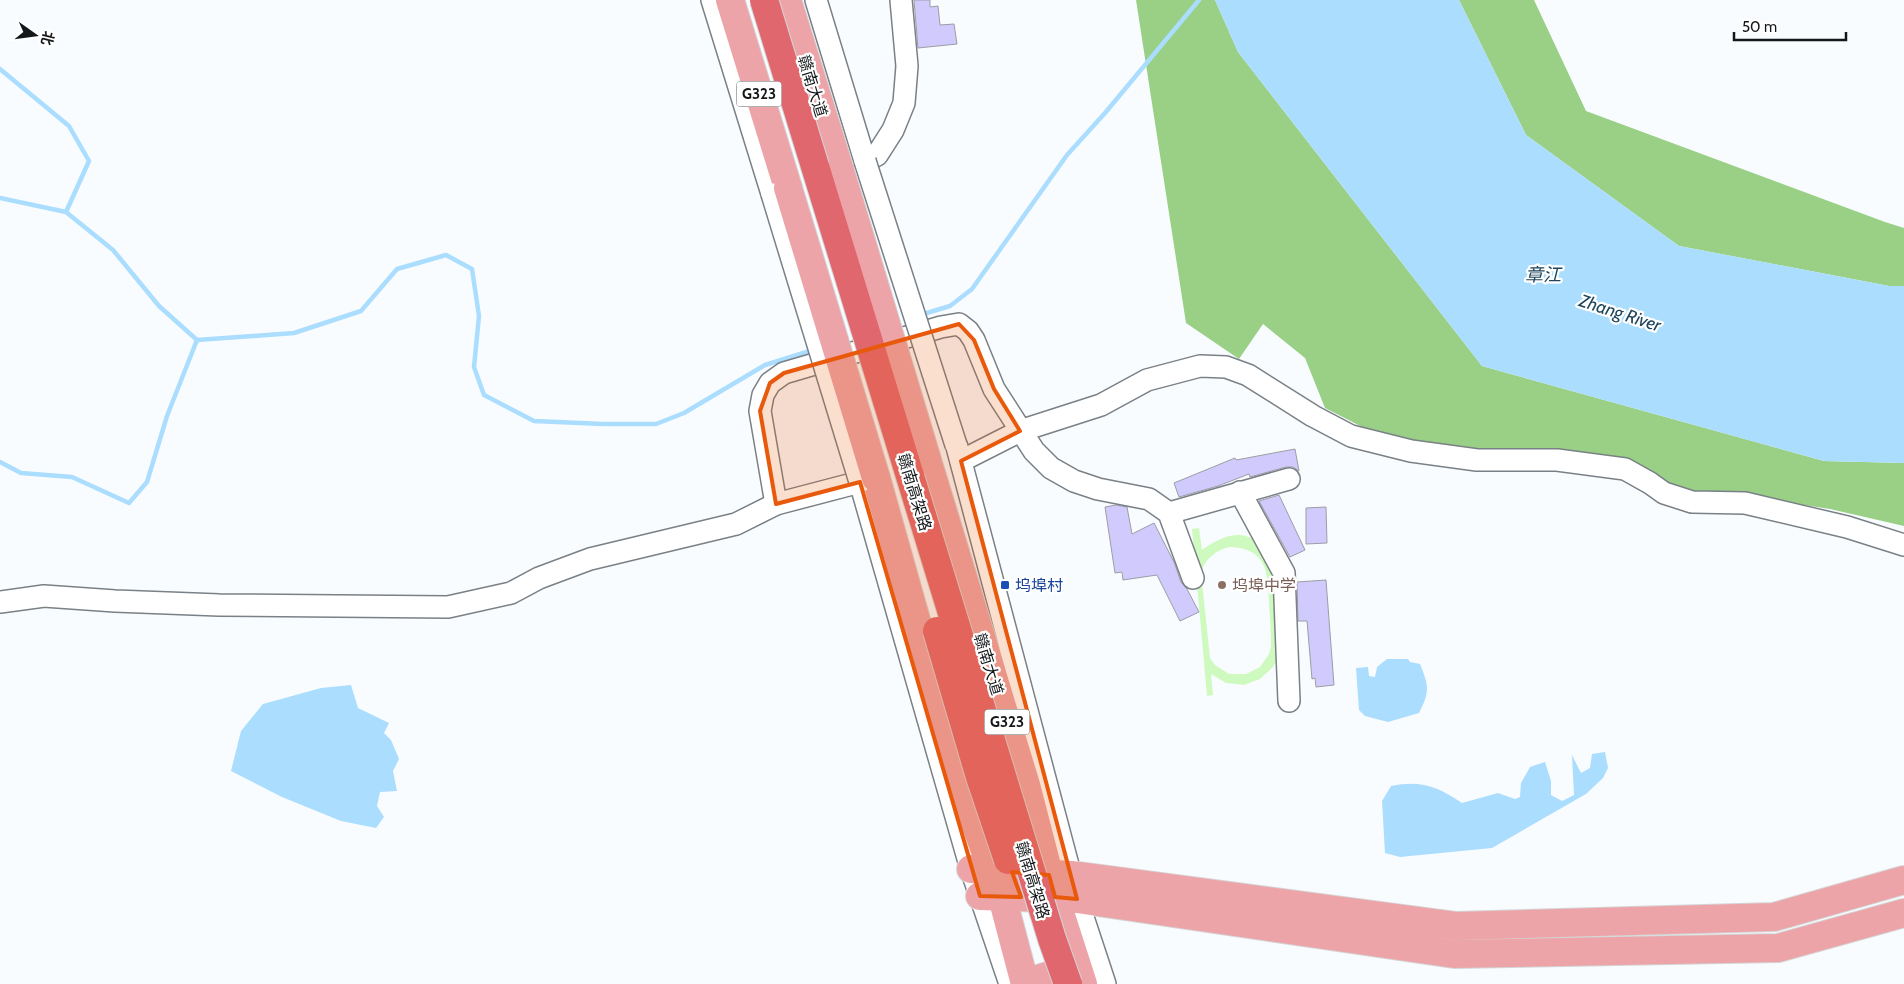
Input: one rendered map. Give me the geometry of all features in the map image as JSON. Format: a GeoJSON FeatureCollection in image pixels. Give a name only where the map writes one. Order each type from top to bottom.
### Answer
{"type":"FeatureCollection","features":[{"type":"Feature","properties":{"kind":"highway","name":"赣南高架路"},"geometry":{"type":"LineString","coordinates":[[747,0],[833,274],[980,777],[1027,984]]}},
{"type":"Feature","properties":{"kind":"highway","name":"赣南高架路"},"geometry":{"type":"LineString","coordinates":[[764,0],[1052,939],[1076,978]]}},
{"type":"Feature","properties":{"kind":"main road"},"geometry":{"type":"LineString","coordinates":[[730,0],[747,115]]}},
{"type":"Feature","properties":{"kind":"main road","name":"G323"},"geometry":{"type":"LineString","coordinates":[[730,0],[780,191]]}},
{"type":"Feature","properties":{"kind":"main road","name":"赣南大道"},"geometry":{"type":"LineString","coordinates":[[786,0],[840,171],[1026,786],[1063,887],[1076,978]]}},
{"type":"Feature","properties":{"kind":"main road"},"geometry":{"type":"LineString","coordinates":[[780,191],[967,801],[982,869],[991,897],[1027,984],[1076,978]]}},
{"type":"Feature","properties":{"kind":"main road"},"geometry":{"type":"LineString","coordinates":[[967,801],[1026,786]]}},
{"type":"Feature","properties":{"kind":"main road"},"geometry":{"type":"LineString","coordinates":[[982,869],[1063,887],[1454,954],[1778,948],[1904,913]]}},
{"type":"Feature","properties":{"kind":"main road"},"geometry":{"type":"LineString","coordinates":[[991,897],[1063,887],[1456,926],[1774,918],[1904,880]]}},
{"type":"Feature","properties":{"kind":"street"},"geometry":{"type":"LineString","coordinates":[[712,0],[747,115],[780,191]]}},
{"type":"Feature","properties":{"kind":"street"},"geometry":{"type":"LineString","coordinates":[[816,0],[958,453],[1063,887],[1106,984]]}},
{"type":"Feature","properties":{"kind":"street"},"geometry":{"type":"LineString","coordinates":[[865,161],[876,155],[893,130],[904,103],[907,66],[901,0]]}},
{"type":"Feature","properties":{"kind":"street"},"geometry":{"type":"LineString","coordinates":[[776,504],[760,411],[763,395],[770,383],[784,373],[932,329],[958,324],[968,330],[974,340],[994,389],[1034,451],[1051,468],[1074,481],[1098,489],[1149,499],[1169,513],[1193,578]]}},
{"type":"Feature","properties":{"kind":"street"},"geometry":{"type":"LineString","coordinates":[[958,453],[1101,405],[1146,380],[1200,366],[1226,367],[1248,375],[1313,416],[1351,436],[1411,450],[1477,460],[1557,460],[1625,469],[1664,493],[1692,502],[1745,503],[1847,527],[1904,545]]}},
{"type":"Feature","properties":{"kind":"street"},"geometry":{"type":"LineString","coordinates":[[1169,513],[1289,479]]}},
{"type":"Feature","properties":{"kind":"street"},"geometry":{"type":"LineString","coordinates":[[0,602],[44,596],[219,605],[448,607],[511,593],[539,578],[590,559],[736,524],[776,504],[868,480],[982,869]]}},
{"type":"Feature","properties":{"kind":"street"},"geometry":{"type":"LineString","coordinates":[[1240,492],[1284,573],[1289,701]]}},
{"type":"Feature","properties":{"kind":"highlighted area"},"geometry":{"type":"Polygon","coordinates":[[[959,324],[974,340],[994,389],[1020,431],[961,461],[1077,899],[1055,897],[1049,875],[1012,872],[1021,897],[980,896],[860,482],[776,504],[760,411],[770,383],[784,373],[959,324]]]}},
{"type":"Feature","properties":{"kind":"green space"},"geometry":{"type":"Polygon","coordinates":[[[1136,0],[1215,0],[1238,52],[1482,366],[1824,461],[1904,463],[1904,526],[1830,509],[1733,494],[1698,494],[1665,482],[1627,459],[1573,451],[1484,453],[1376,434],[1325,408],[1305,358],[1263,324],[1239,359],[1186,323],[1136,0]]]}},
{"type":"Feature","properties":{"kind":"green space"},"geometry":{"type":"Polygon","coordinates":[[[1459,0],[1534,0],[1586,111],[1904,228],[1904,286],[1889,286],[1679,246],[1526,135],[1459,0]]]}},
{"type":"Feature","properties":{"kind":"green space"},"geometry":{"type":"Polygon","coordinates":[[[1199,528],[1202,550],[1229,536],[1243,535],[1257,542],[1274,559],[1277,660],[1273,667],[1260,679],[1244,685],[1226,683],[1211,674],[1213,695],[1207,696],[1192,529],[1199,528]],[[1230,547],[1220,550],[1209,559],[1201,572],[1210,658],[1215,665],[1229,674],[1246,674],[1260,667],[1269,654],[1271,646],[1269,592],[1266,572],[1258,557],[1242,548],[1230,547]]]}},
{"type":"Feature","properties":{"kind":"water","name":"章江"},"geometry":{"type":"Polygon","coordinates":[[[1215,0],[1459,0],[1526,135],[1679,246],[1889,286],[1904,286],[1904,463],[1824,461],[1482,366],[1238,52],[1215,0]]]}},
{"type":"Feature","properties":{"kind":"water"},"geometry":{"type":"Polygon","coordinates":[[[1387,659],[1408,659],[1410,662],[1420,664],[1427,684],[1427,694],[1419,713],[1388,722],[1365,716],[1359,710],[1356,668],[1368,667],[1369,676],[1375,677],[1377,667],[1387,659]]]}},
{"type":"Feature","properties":{"kind":"water"},"geometry":{"type":"Polygon","coordinates":[[[351,685],[358,708],[389,723],[384,733],[391,740],[399,759],[393,771],[397,791],[380,792],[377,806],[384,817],[376,828],[341,821],[282,797],[231,771],[241,731],[263,704],[321,688],[351,685]]]}},
{"type":"Feature","properties":{"kind":"water"},"geometry":{"type":"Polygon","coordinates":[[[1605,752],[1608,768],[1603,778],[1586,794],[1492,848],[1400,857],[1385,853],[1382,801],[1391,786],[1420,784],[1444,792],[1462,803],[1498,793],[1515,799],[1520,797],[1521,783],[1530,767],[1545,762],[1551,781],[1551,795],[1562,801],[1574,795],[1572,755],[1581,773],[1590,768],[1592,754],[1605,752]]]}},
{"type":"Feature","properties":{"kind":"building"},"geometry":{"type":"Polygon","coordinates":[[[914,0],[930,0],[930,7],[938,6],[940,25],[954,24],[957,44],[918,48],[914,0]]]}},
{"type":"Feature","properties":{"kind":"building"},"geometry":{"type":"Polygon","coordinates":[[[1295,449],[1299,471],[1293,467],[1286,467],[1250,477],[1249,474],[1218,486],[1179,497],[1174,483],[1235,458],[1236,460],[1295,449]]]}},
{"type":"Feature","properties":{"kind":"building"},"geometry":{"type":"Polygon","coordinates":[[[1279,495],[1305,550],[1290,557],[1259,501],[1279,495]]]}},
{"type":"Feature","properties":{"kind":"building"},"geometry":{"type":"Polygon","coordinates":[[[1116,505],[1127,507],[1132,534],[1154,523],[1174,562],[1181,582],[1187,589],[1199,612],[1180,621],[1157,575],[1123,580],[1122,572],[1115,573],[1105,507],[1116,505]]]}},
{"type":"Feature","properties":{"kind":"building"},"geometry":{"type":"Polygon","coordinates":[[[1326,507],[1327,543],[1306,544],[1306,508],[1326,507]]]}},
{"type":"Feature","properties":{"kind":"building"},"geometry":{"type":"Polygon","coordinates":[[[1326,580],[1334,685],[1316,687],[1315,678],[1312,679],[1307,621],[1298,621],[1297,582],[1326,580]]]}},
{"type":"Feature","properties":{"kind":"waterway"},"geometry":{"type":"LineString","coordinates":[[920,315],[950,306],[972,289],[1067,155],[1105,113],[1199,0]]}},
{"type":"Feature","properties":{"kind":"waterway"},"geometry":{"type":"LineString","coordinates":[[0,69],[69,126],[89,161],[66,212]]}},
{"type":"Feature","properties":{"kind":"waterway"},"geometry":{"type":"LineString","coordinates":[[0,198],[66,212],[113,250],[159,306],[197,340],[294,333],[361,311],[397,269],[446,255],[472,269],[479,316],[474,367],[484,395],[534,421],[656,424],[684,413],[765,365],[813,350]]}},
{"type":"Feature","properties":{"kind":"waterway"},"geometry":{"type":"LineString","coordinates":[[0,462],[21,473],[72,477],[129,503],[147,482],[167,416],[197,340]]}},
{"type":"Feature","properties":{"kind":"place","name":"坞埠村"},"geometry":{"type":"Point","coordinates":[1005,585]}},
{"type":"Feature","properties":{"kind":"place","name":"坞埠中学"},"geometry":{"type":"Point","coordinates":[1222,585]}},
{"type":"Feature","properties":{"kind":"water label","name":"Zhang River"},"geometry":{"type":"Point","coordinates":[1620,313]}}]}
